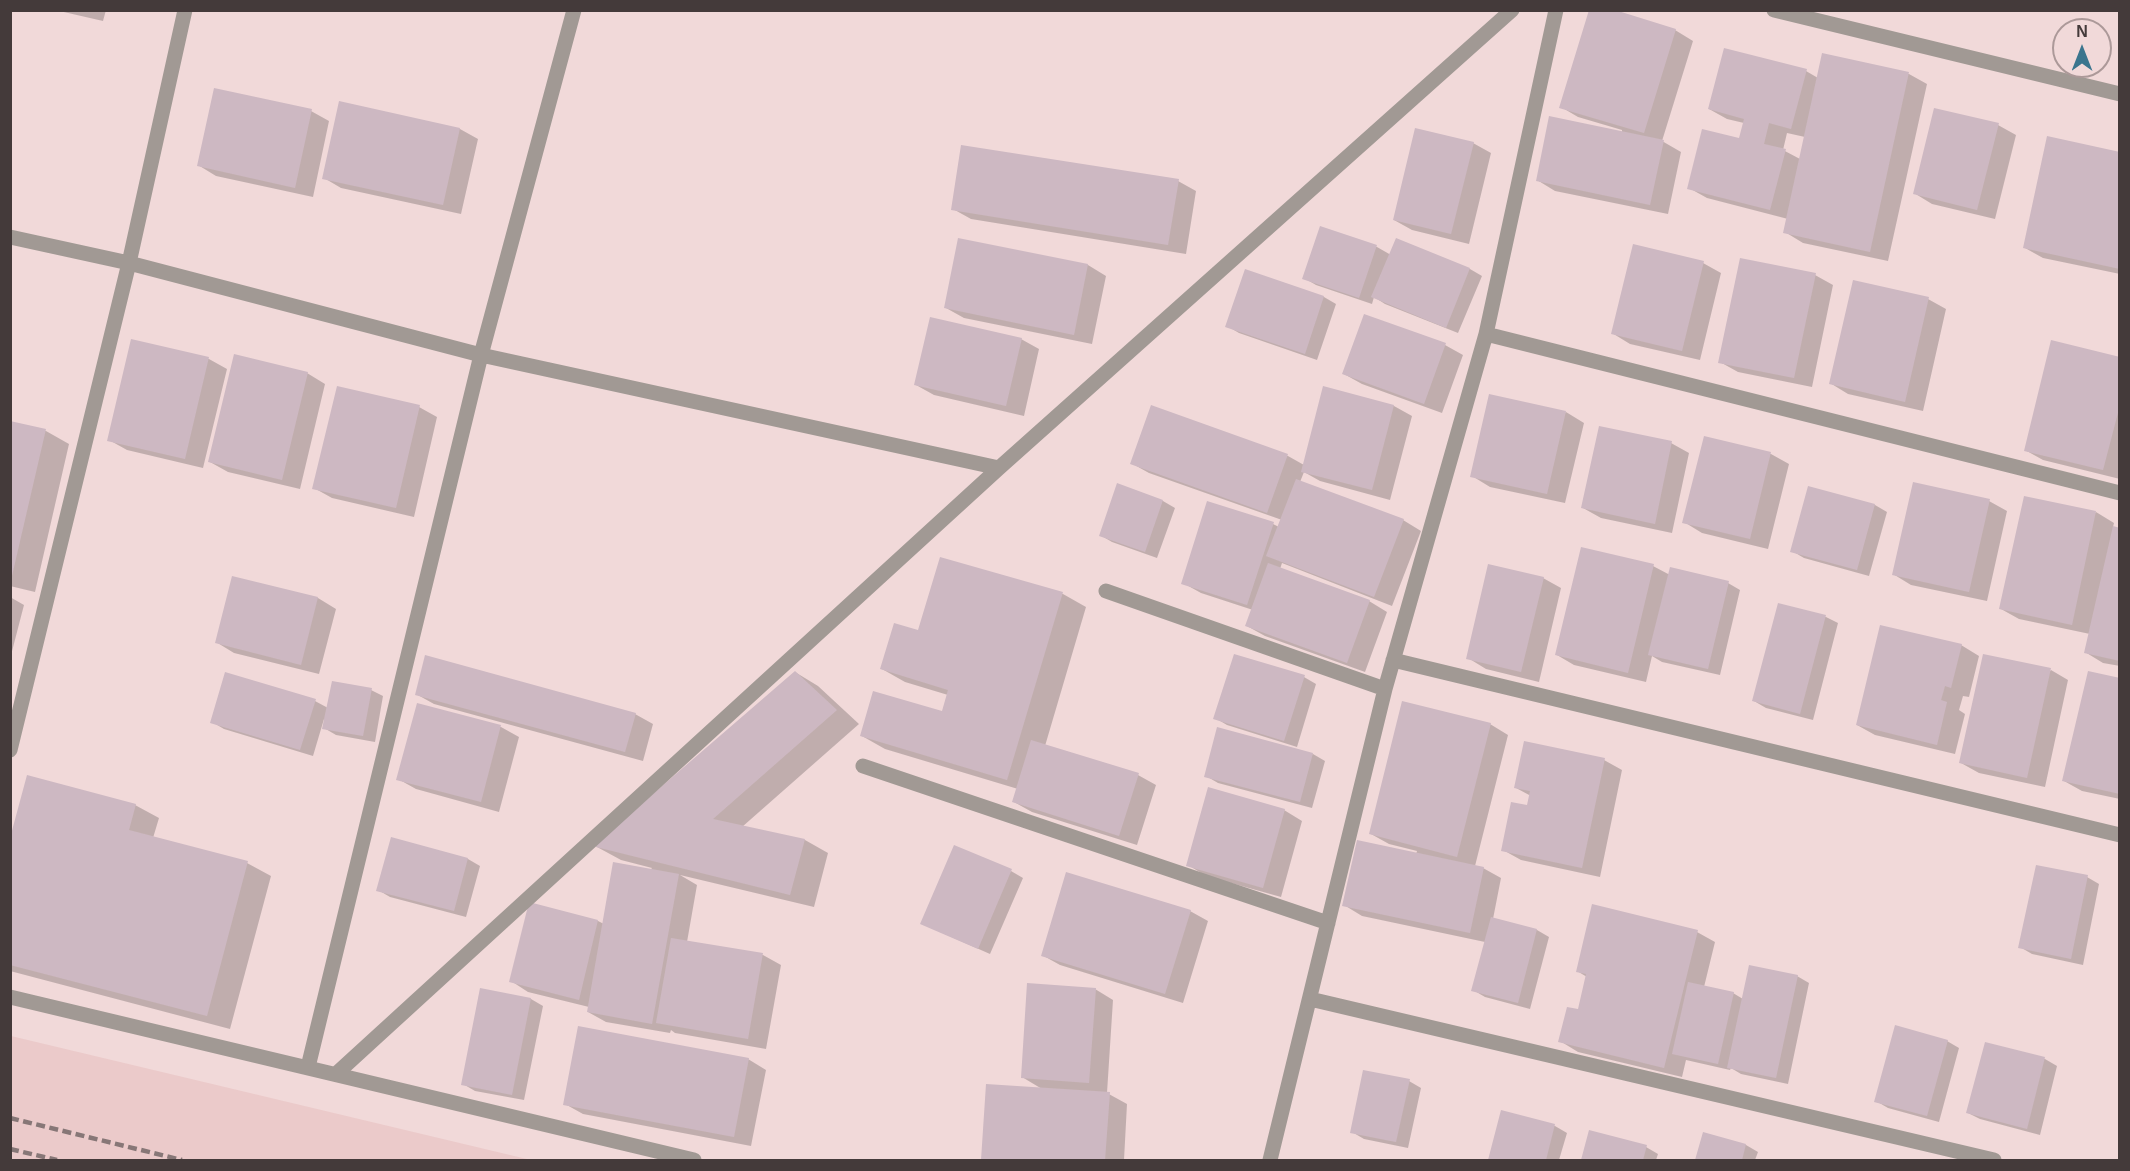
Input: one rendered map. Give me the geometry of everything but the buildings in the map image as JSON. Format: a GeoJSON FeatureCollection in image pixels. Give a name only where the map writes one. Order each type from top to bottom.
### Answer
{"type":"FeatureCollection","features":[{"type":"Feature","properties":{"kind":"street"},"geometry":{"type":"LineString","coordinates":[[10,750],[129,263],[184,10]]}},
{"type":"Feature","properties":{"kind":"street"},"geometry":{"type":"LineString","coordinates":[[308,1067],[481,355],[574,10]]}},
{"type":"Feature","properties":{"kind":"street"},"geometry":{"type":"LineString","coordinates":[[336,1074],[999,468],[1512,10]]}},
{"type":"Feature","properties":{"kind":"street"},"geometry":{"type":"LineString","coordinates":[[1270,1161],[1385,689],[1486,334],[1556,10]]}},
{"type":"Feature","properties":{"kind":"street"},"geometry":{"type":"LineString","coordinates":[[1774,10],[2120,94]]}},
{"type":"Feature","properties":{"kind":"street"},"geometry":{"type":"LineString","coordinates":[[10,237],[129,263],[481,355],[999,468]]}},
{"type":"Feature","properties":{"kind":"street"},"geometry":{"type":"LineString","coordinates":[[1486,334],[2120,493]]}},
{"type":"Feature","properties":{"kind":"street"},"geometry":{"type":"LineString","coordinates":[[1106,591],[1385,689]]}},
{"type":"Feature","properties":{"kind":"street"},"geometry":{"type":"LineString","coordinates":[[1393,660],[2120,835]]}},
{"type":"Feature","properties":{"kind":"street"},"geometry":{"type":"LineString","coordinates":[[863,766],[1328,922]]}},
{"type":"Feature","properties":{"kind":"street"},"geometry":{"type":"LineString","coordinates":[[10,997],[694,1161]]}},
{"type":"Feature","properties":{"kind":"street"},"geometry":{"type":"LineString","coordinates":[[1310,999],[1994,1161]]}},
{"type":"Feature","properties":{"kind":"shaded area"},"geometry":{"type":"Polygon","coordinates":[[[11,1036],[531,1160],[11,1160],[11,1036]]]}},
{"type":"Feature","properties":{"kind":"railway"},"geometry":{"type":"LineString","coordinates":[[10,1118],[182,1160]]}},
{"type":"Feature","properties":{"kind":"railway"},"geometry":{"type":"LineString","coordinates":[[10,1149],[57,1160]]}}]}
